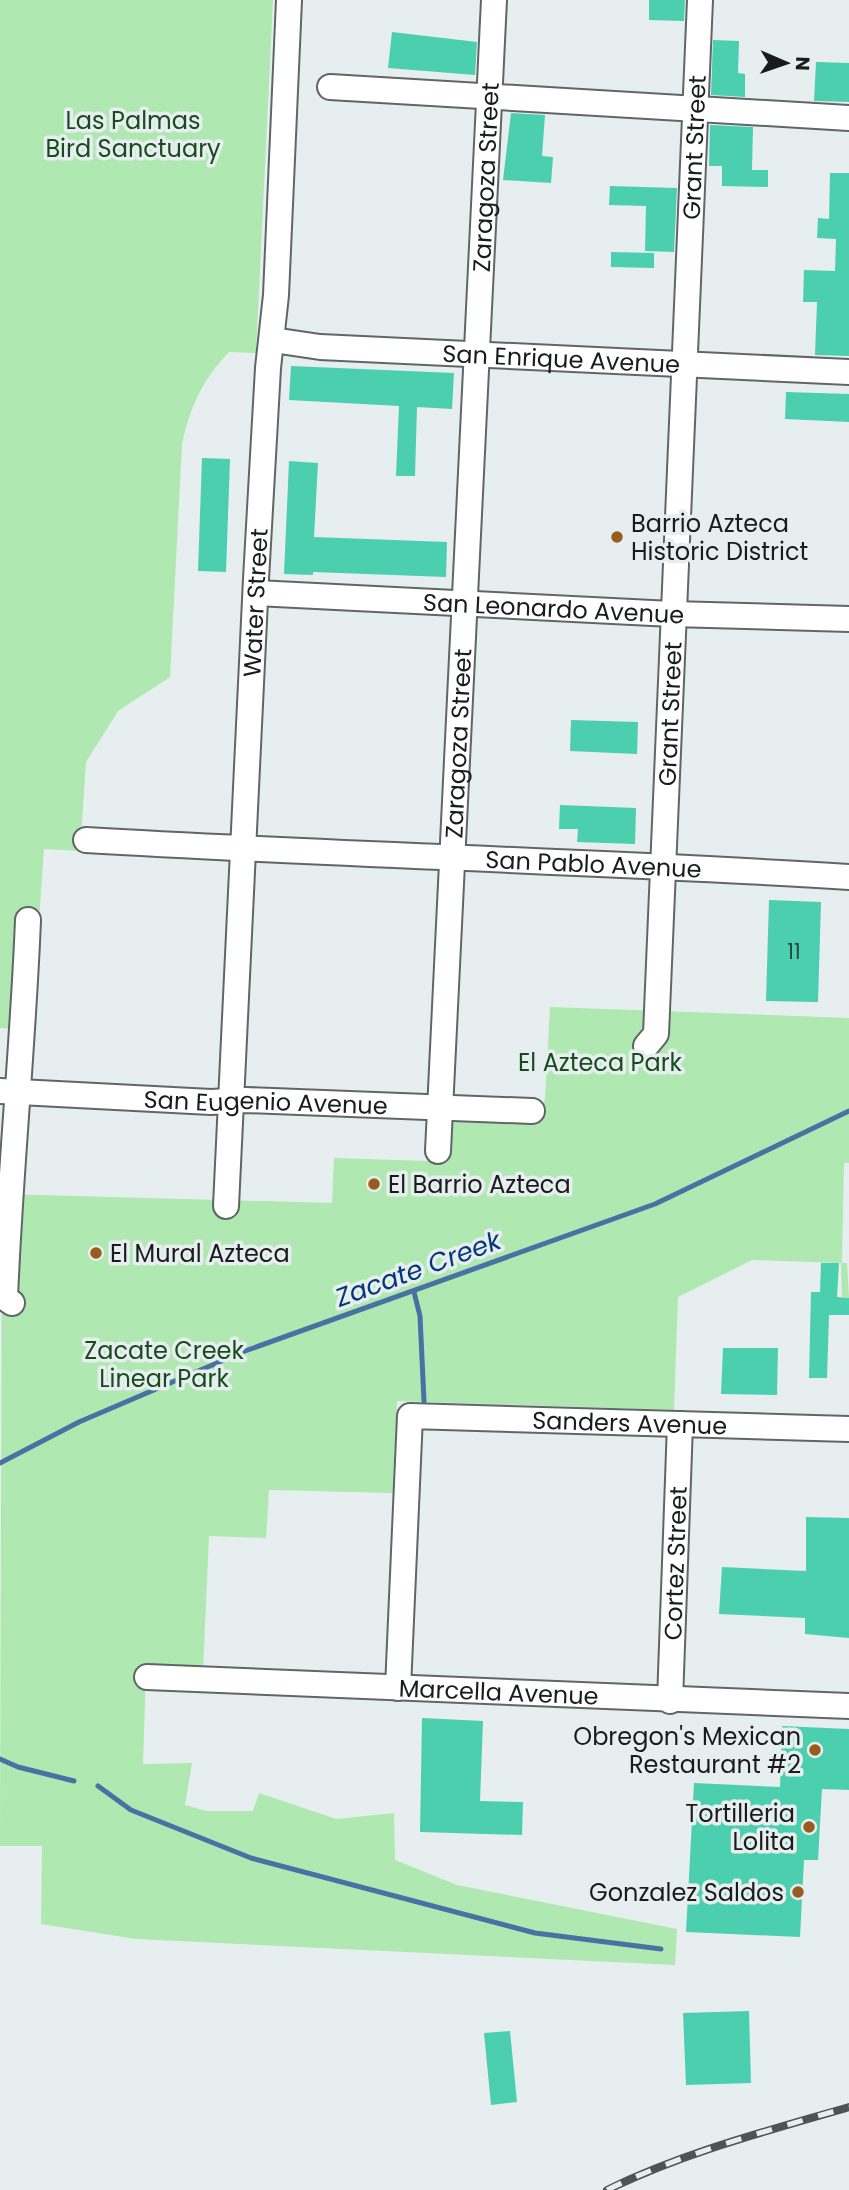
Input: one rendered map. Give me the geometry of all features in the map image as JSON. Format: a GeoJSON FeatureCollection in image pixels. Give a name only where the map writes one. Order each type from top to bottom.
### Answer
{"type":"FeatureCollection","features":[{"type":"Feature","properties":{"kind":"street","name":"Water Street"},"geometry":{"type":"LineString","coordinates":[[226,1206],[289,0]]}},
{"type":"Feature","properties":{"kind":"street","name":"Zaragoza Street"},"geometry":{"type":"LineString","coordinates":[[438,1151],[475,352],[495,0]]}},
{"type":"Feature","properties":{"kind":"street","name":"Grant Street"},"geometry":{"type":"LineString","coordinates":[[646,1046],[656,1034],[700,0]]}},
{"type":"Feature","properties":{"kind":"street"},"geometry":{"type":"LineString","coordinates":[[330,88],[849,118]]}},
{"type":"Feature","properties":{"kind":"street","name":"San Enrique Avenue"},"geometry":{"type":"LineString","coordinates":[[273,340],[320,347],[475,352],[849,372]]}},
{"type":"Feature","properties":{"kind":"street","name":"San Leonardo Avenue"},"geometry":{"type":"LineString","coordinates":[[256,593],[463,601],[672,614],[849,618]]}},
{"type":"Feature","properties":{"kind":"street","name":"San Pablo Avenue"},"geometry":{"type":"LineString","coordinates":[[86,840],[245,849],[663,865],[849,877]]}},
{"type":"Feature","properties":{"kind":"street"},"geometry":{"type":"LineString","coordinates":[[8,1301],[9,1091],[29,920]]}},
{"type":"Feature","properties":{"kind":"street","name":"San Eugenio Avenue"},"geometry":{"type":"LineString","coordinates":[[9,1091],[211,1102],[532,1111]]}},
{"type":"Feature","properties":{"kind":"street","name":"Sanders Avenue"},"geometry":{"type":"LineString","coordinates":[[398,1688],[410,1416],[849,1429]]}},
{"type":"Feature","properties":{"kind":"street","name":"Cortez Street"},"geometry":{"type":"LineString","coordinates":[[670,1700],[680,1424]]}},
{"type":"Feature","properties":{"kind":"street","name":"Marcella Avenue"},"geometry":{"type":"LineString","coordinates":[[147,1677],[849,1706]]}},
{"type":"Feature","properties":{"kind":"green space","name":"Las Palmas Bird Sanctuary"},"geometry":{"type":"Polygon","coordinates":[[[0,0],[273,0],[256,353],[229,352],[205,383],[189,418],[182,444],[170,677],[118,711],[86,762],[80,851],[44,849],[39,920],[12,1029],[0,1028],[0,0]]]}},
{"type":"Feature","properties":{"kind":"green space","name":"Zacate Creek Linear Park"},"geometry":{"type":"Polygon","coordinates":[[[550,1007],[849,1018],[849,1163],[844,1163],[842,1263],[847,1263],[849,1298],[842,1297],[841,1263],[752,1260],[678,1297],[674,1410],[397,1401],[393,1493],[269,1490],[266,1538],[209,1536],[203,1669],[146,1668],[143,1764],[192,1763],[185,1805],[206,1811],[253,1811],[259,1793],[336,1819],[394,1813],[395,1860],[457,1885],[677,1929],[675,1965],[136,1939],[41,1924],[42,1846],[0,1846],[2,1194],[332,1203],[334,1158],[427,1161],[428,1151],[446,1115],[535,1116],[545,1099],[550,1007]]]}},
{"type":"Feature","properties":{"kind":"building"},"geometry":{"type":"Polygon","coordinates":[[[649,0],[685,0],[684,21],[649,20],[649,0]]]}},
{"type":"Feature","properties":{"kind":"building"},"geometry":{"type":"Polygon","coordinates":[[[392,32],[477,42],[475,75],[388,68],[392,32]]]}},
{"type":"Feature","properties":{"kind":"building"},"geometry":{"type":"Polygon","coordinates":[[[713,40],[739,41],[738,73],[745,74],[745,97],[711,95],[713,40]]]}},
{"type":"Feature","properties":{"kind":"building"},"geometry":{"type":"Polygon","coordinates":[[[816,62],[849,63],[849,102],[814,101],[816,62]]]}},
{"type":"Feature","properties":{"kind":"building"},"geometry":{"type":"Polygon","coordinates":[[[511,113],[545,115],[542,156],[553,157],[551,183],[503,180],[511,113]]]}},
{"type":"Feature","properties":{"kind":"building"},"geometry":{"type":"Polygon","coordinates":[[[710,125],[753,127],[752,170],[768,170],[768,187],[722,186],[722,166],[709,166],[710,125]]]}},
{"type":"Feature","properties":{"kind":"building"},"geometry":{"type":"Polygon","coordinates":[[[830,173],[849,173],[849,356],[815,355],[817,302],[803,302],[804,270],[835,271],[836,239],[817,238],[818,218],[829,219],[830,173]]]}},
{"type":"Feature","properties":{"kind":"building"},"geometry":{"type":"Polygon","coordinates":[[[610,186],[677,188],[674,252],[645,251],[646,206],[609,205],[610,186]]]}},
{"type":"Feature","properties":{"kind":"building"},"geometry":{"type":"Polygon","coordinates":[[[611,252],[654,253],[654,268],[611,267],[611,252]]]}},
{"type":"Feature","properties":{"kind":"building"},"geometry":{"type":"Polygon","coordinates":[[[291,366],[454,373],[452,409],[417,407],[415,476],[396,476],[399,406],[289,400],[291,366]]]}},
{"type":"Feature","properties":{"kind":"building"},"geometry":{"type":"Polygon","coordinates":[[[786,392],[849,394],[849,422],[785,419],[786,392]]]}},
{"type":"Feature","properties":{"kind":"building"},"geometry":{"type":"Polygon","coordinates":[[[202,458],[230,459],[226,572],[198,571],[202,458]]]}},
{"type":"Feature","properties":{"kind":"building"},"geometry":{"type":"Polygon","coordinates":[[[289,461],[318,463],[314,537],[447,542],[446,577],[313,572],[313,575],[284,574],[289,461]]]}},
{"type":"Feature","properties":{"kind":"building"},"geometry":{"type":"Polygon","coordinates":[[[571,720],[638,722],[637,754],[570,751],[571,720]]]}},
{"type":"Feature","properties":{"kind":"building"},"geometry":{"type":"Polygon","coordinates":[[[560,805],[636,808],[635,844],[577,842],[578,829],[559,829],[560,805]]]}},
{"type":"Feature","properties":{"kind":"building"},"geometry":{"type":"Polygon","coordinates":[[[769,900],[821,902],[818,1002],[766,1001],[769,900]]]}},
{"type":"Feature","properties":{"kind":"building"},"geometry":{"type":"Polygon","coordinates":[[[821,1263],[839,1263],[837,1297],[849,1298],[849,1315],[829,1315],[827,1378],[809,1378],[811,1292],[820,1292],[821,1263]]]}},
{"type":"Feature","properties":{"kind":"building"},"geometry":{"type":"Polygon","coordinates":[[[723,1348],[778,1348],[777,1395],[721,1394],[723,1348]]]}},
{"type":"Feature","properties":{"kind":"building"},"geometry":{"type":"Polygon","coordinates":[[[806,1517],[849,1518],[849,1638],[805,1634],[805,1618],[719,1614],[722,1567],[806,1571],[806,1517]]]}},
{"type":"Feature","properties":{"kind":"building"},"geometry":{"type":"Polygon","coordinates":[[[422,1718],[483,1721],[480,1801],[523,1802],[522,1835],[420,1832],[422,1718]]]}},
{"type":"Feature","properties":{"kind":"building"},"geometry":{"type":"Polygon","coordinates":[[[782,1726],[849,1729],[849,1790],[822,1789],[818,1860],[804,1860],[800,1937],[686,1932],[694,1783],[780,1787],[782,1726]]]}},
{"type":"Feature","properties":{"kind":"building"},"geometry":{"type":"Polygon","coordinates":[[[749,2011],[751,2083],[686,2085],[683,2013],[749,2011]]]}},
{"type":"Feature","properties":{"kind":"building"},"geometry":{"type":"Polygon","coordinates":[[[510,2031],[517,2102],[491,2105],[484,2033],[510,2031]]]}},
{"type":"Feature","properties":{"kind":"waterway","name":"Zacate Creek"},"geometry":{"type":"LineString","coordinates":[[0,1463],[79,1422],[245,1351],[655,1204],[849,1111]]}},
{"type":"Feature","properties":{"kind":"waterway"},"geometry":{"type":"LineString","coordinates":[[414,1292],[420,1316],[424,1401]]}},
{"type":"Feature","properties":{"kind":"waterway"},"geometry":{"type":"LineString","coordinates":[[0,1759],[18,1767],[74,1781]]}},
{"type":"Feature","properties":{"kind":"waterway"},"geometry":{"type":"LineString","coordinates":[[98,1786],[131,1810],[251,1858],[535,1933],[661,1949]]}},
{"type":"Feature","properties":{"kind":"railway"},"geometry":{"type":"LineString","coordinates":[[607,2190],[696,2153],[849,2107]]}},
{"type":"Feature","properties":{"kind":"place","name":"Barrio Azteca Historic District"},"geometry":{"type":"Point","coordinates":[617,537]}},
{"type":"Feature","properties":{"kind":"place","name":"El Barrio Azteca"},"geometry":{"type":"Point","coordinates":[374,1184]}},
{"type":"Feature","properties":{"kind":"place","name":"El Mural Azteca"},"geometry":{"type":"Point","coordinates":[96,1253]}},
{"type":"Feature","properties":{"kind":"place","name":"Obregon's Mexican Restaurant #2"},"geometry":{"type":"Point","coordinates":[815,1750]}},
{"type":"Feature","properties":{"kind":"place","name":"Tortilleria Lolita"},"geometry":{"type":"Point","coordinates":[809,1827]}},
{"type":"Feature","properties":{"kind":"place","name":"Gonzalez Saldos"},"geometry":{"type":"Point","coordinates":[798,1892]}},
{"type":"Feature","properties":{"kind":"park label","name":"El Azteca Park"},"geometry":{"type":"Point","coordinates":[600,1062]}}]}
